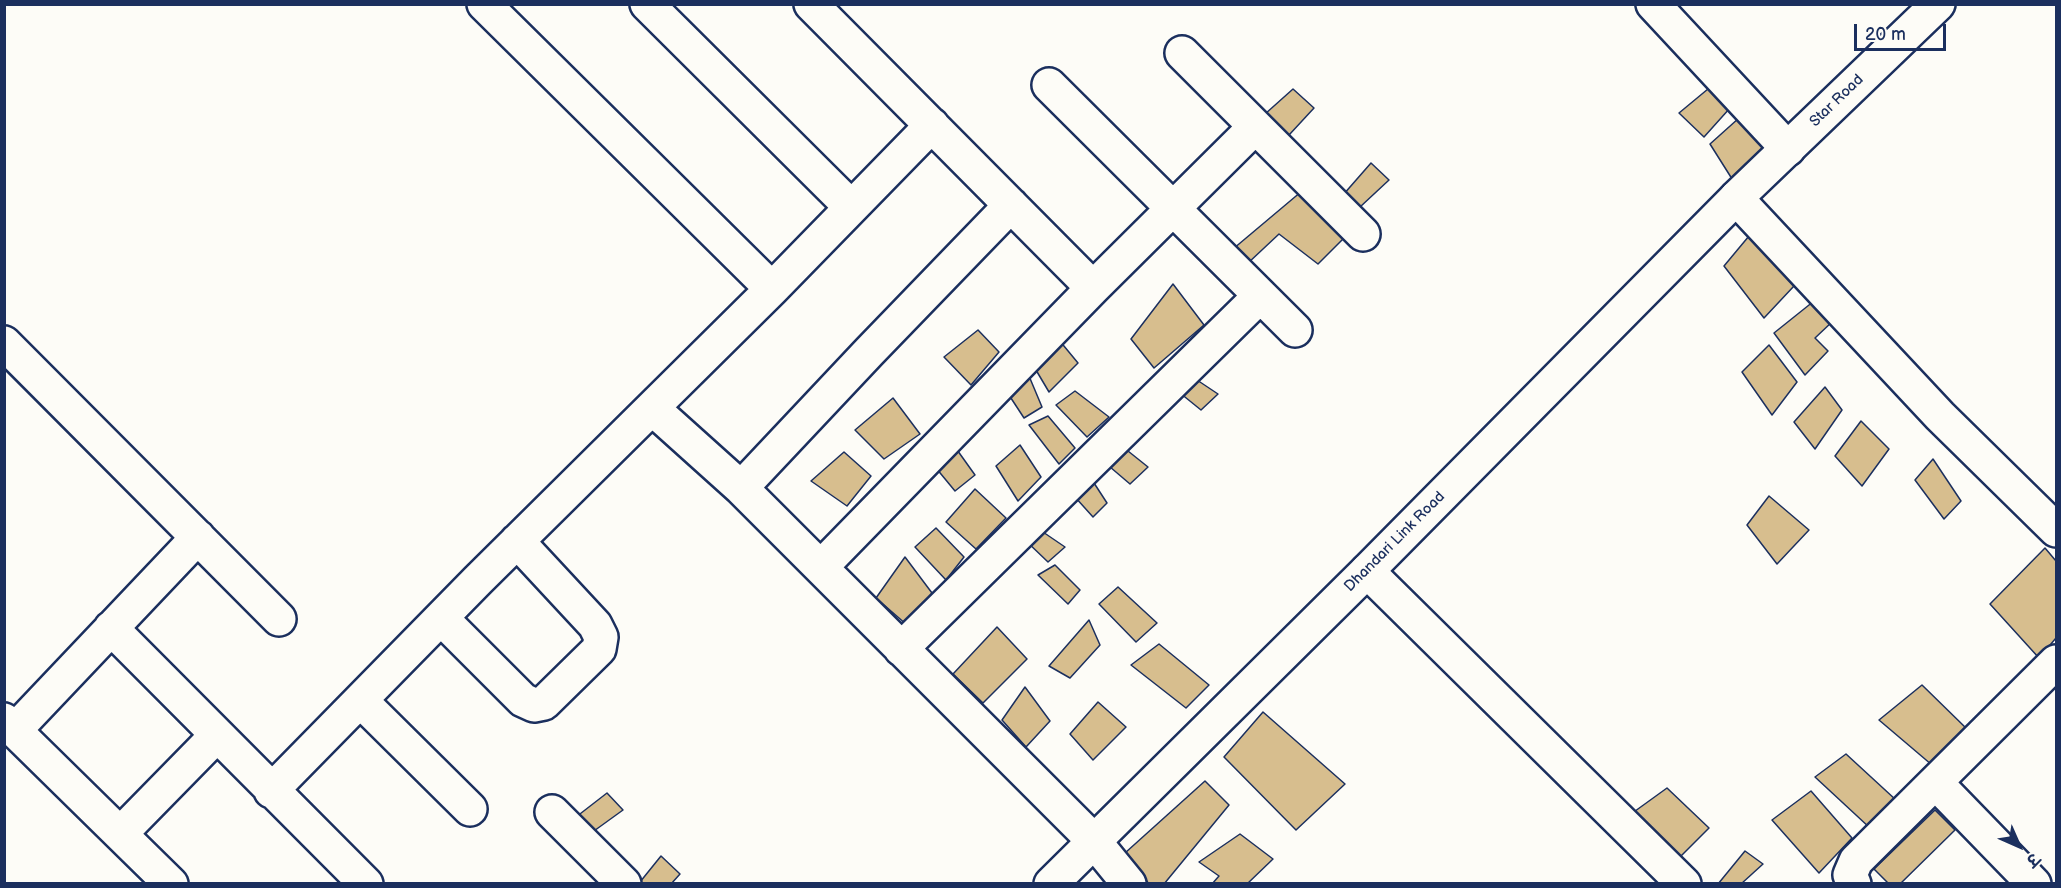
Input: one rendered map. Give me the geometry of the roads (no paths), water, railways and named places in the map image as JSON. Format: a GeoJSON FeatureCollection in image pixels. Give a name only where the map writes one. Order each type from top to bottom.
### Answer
{"type":"FeatureCollection","features":[{"type":"Feature","properties":{"kind":"street"},"geometry":{"type":"LineString","coordinates":[[484,4],[772,289]]}},
{"type":"Feature","properties":{"kind":"street"},"geometry":{"type":"LineString","coordinates":[[647,4],[851,207]]}},
{"type":"Feature","properties":{"kind":"street"},"geometry":{"type":"LineString","coordinates":[[811,4],[1093,288]]}},
{"type":"Feature","properties":{"kind":"street"},"geometry":{"type":"LineString","coordinates":[[1653,4],[1788,148]]}},
{"type":"Feature","properties":{"kind":"street","name":"Star Road"},"geometry":{"type":"LineString","coordinates":[[1736,198],[1938,4]]}},
{"type":"Feature","properties":{"kind":"street"},"geometry":{"type":"LineString","coordinates":[[1182,53],[1363,234]]}},
{"type":"Feature","properties":{"kind":"street"},"geometry":{"type":"LineString","coordinates":[[1049,85],[1294,330]]}},
{"type":"Feature","properties":{"kind":"street"},"geometry":{"type":"LineString","coordinates":[[271,791],[516,541],[772,289],[932,125]]}},
{"type":"Feature","properties":{"kind":"street"},"geometry":{"type":"LineString","coordinates":[[821,567],[1093,288],[1255,127]]}},
{"type":"Feature","properties":{"kind":"street"},"geometry":{"type":"LineString","coordinates":[[1736,198],[1940,416],[2056,530]]}},
{"type":"Feature","properties":{"kind":"street","name":"Dhandari Link Road"},"geometry":{"type":"LineString","coordinates":[[1051,884],[1367,571],[1736,198]]}},
{"type":"Feature","properties":{"kind":"street"},"geometry":{"type":"LineString","coordinates":[[741,488],[1011,205]]}},
{"type":"Feature","properties":{"kind":"street"},"geometry":{"type":"LineString","coordinates":[[901,649],[1260,296]]}},
{"type":"Feature","properties":{"kind":"street"},"geometry":{"type":"LineString","coordinates":[[4,343],[279,619]]}},
{"type":"Feature","properties":{"kind":"street"},"geometry":{"type":"LineString","coordinates":[[652,408],[741,488],[821,567],[1094,842],[1129,884]]}},
{"type":"Feature","properties":{"kind":"street"},"geometry":{"type":"LineString","coordinates":[[171,884],[10,725],[111,628],[198,537]]}},
{"type":"Feature","properties":{"kind":"street"},"geometry":{"type":"LineString","coordinates":[[441,618],[523,700],[534,705],[544,703],[599,649],[601,637],[595,625],[516,541]]}},
{"type":"Feature","properties":{"kind":"street"},"geometry":{"type":"LineString","coordinates":[[1367,571],[1684,884]]}},
{"type":"Feature","properties":{"kind":"street"},"geometry":{"type":"LineString","coordinates":[[111,628],[366,884]]}},
{"type":"Feature","properties":{"kind":"street"},"geometry":{"type":"LineString","coordinates":[[1854,884],[1850,875],[1856,861],[2056,662]]}},
{"type":"Feature","properties":{"kind":"street"},"geometry":{"type":"LineString","coordinates":[[361,701],[470,809]]}},
{"type":"Feature","properties":{"kind":"street"},"geometry":{"type":"LineString","coordinates":[[120,834],[217,735]]}},
{"type":"Feature","properties":{"kind":"street"},"geometry":{"type":"LineString","coordinates":[[1936,783],[2034,884]]}},
{"type":"Feature","properties":{"kind":"street"},"geometry":{"type":"LineString","coordinates":[[552,812],[624,884]]}}]}
